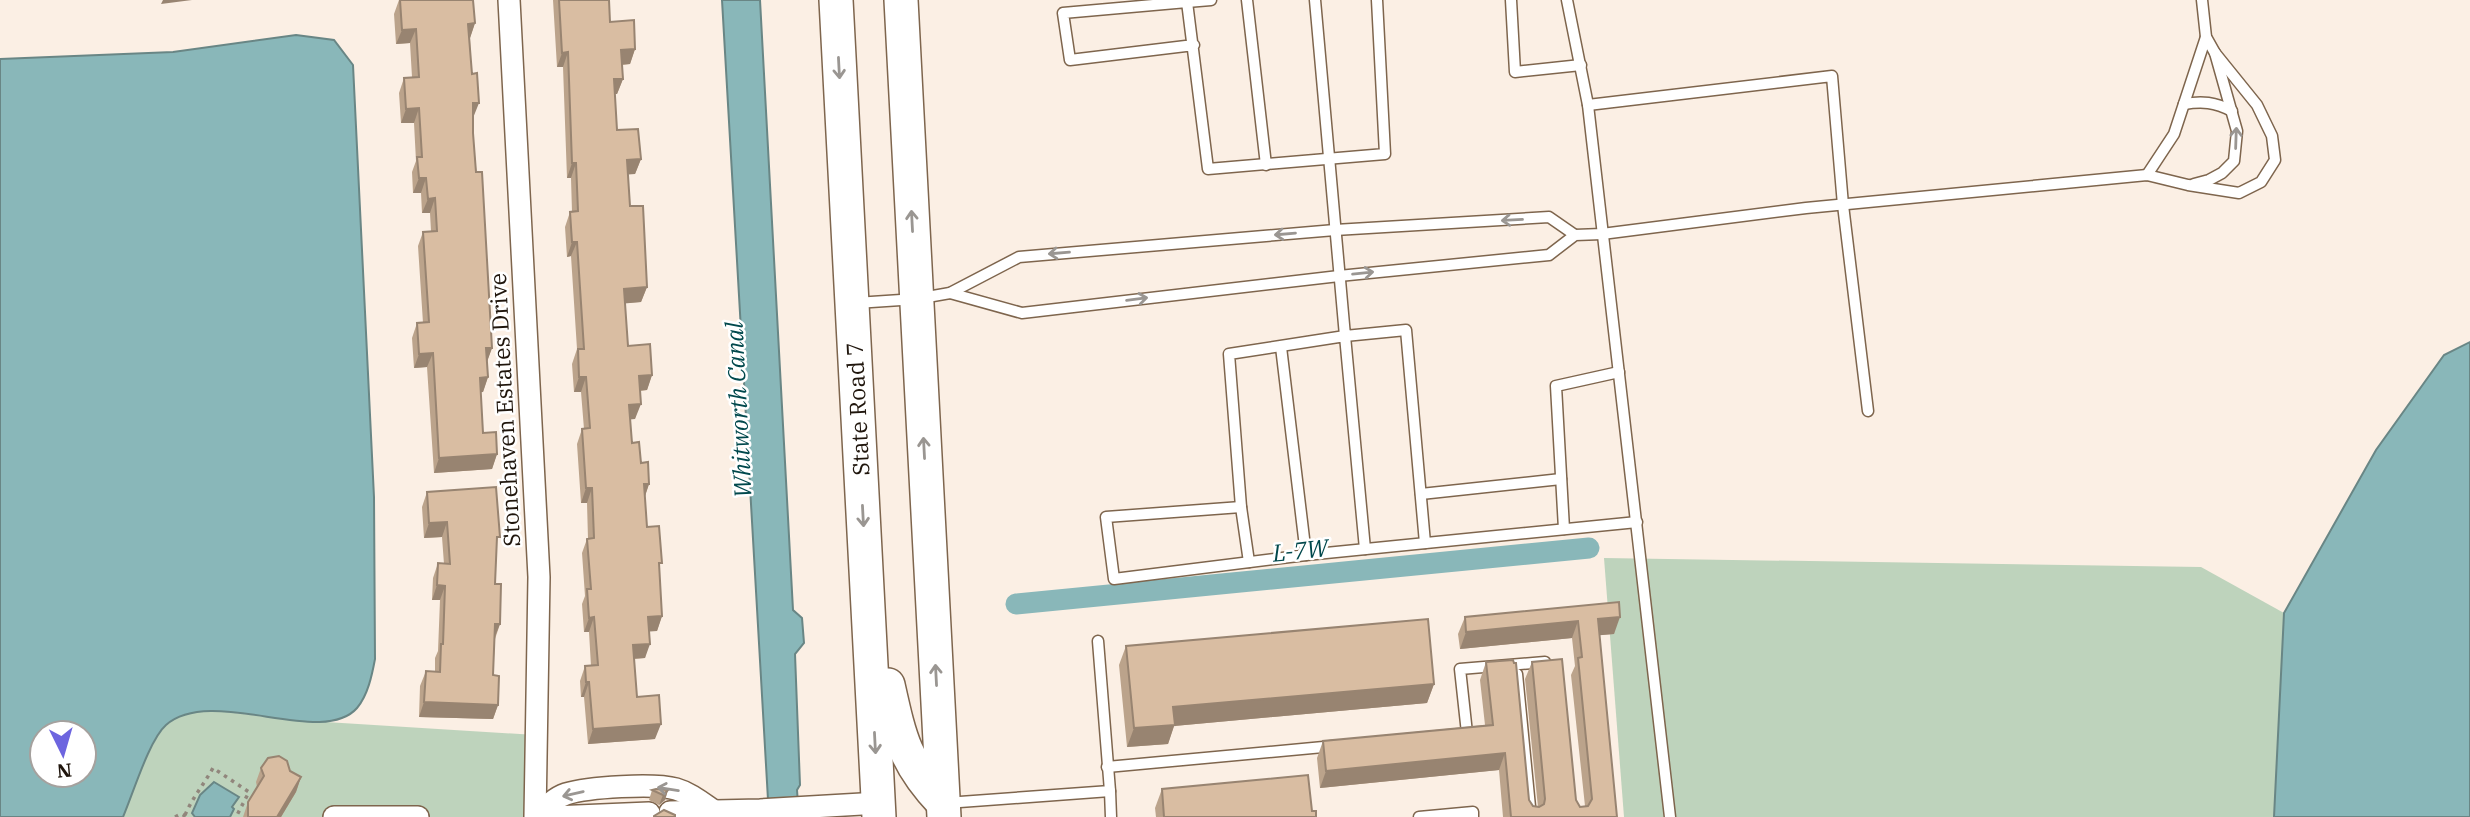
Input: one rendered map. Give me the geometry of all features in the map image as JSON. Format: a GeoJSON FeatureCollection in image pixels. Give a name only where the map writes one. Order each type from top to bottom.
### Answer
{"type":"FeatureCollection","features":[{"type":"Feature","properties":{"kind":"main road","name":"State Road 7"},"geometry":{"type":"LineString","coordinates":[[836,0],[866,580],[884,812]]}},
{"type":"Feature","properties":{"kind":"main road"},"geometry":{"type":"LineString","coordinates":[[901,0],[944,810]]}},
{"type":"Feature","properties":{"kind":"main road"},"geometry":{"type":"LineString","coordinates":[[866,580],[898,732],[912,767],[944,810]]}},
{"type":"Feature","properties":{"kind":"street","name":"Stonehaven Estates Drive"},"geometry":{"type":"LineString","coordinates":[[509,0],[539,577],[536,817]]}},
{"type":"Feature","properties":{"kind":"street","name":"Stonehaven Estates Drive"},"geometry":{"type":"LineString","coordinates":[[536,817],[566,794],[663,786],[691,795],[714,811]]}},
{"type":"Feature","properties":{"kind":"street"},"geometry":{"type":"LineString","coordinates":[[617,789],[618,816]]}},
{"type":"Feature","properties":{"kind":"street"},"geometry":{"type":"LineString","coordinates":[[553,817],[805,808],[884,812]]}},
{"type":"Feature","properties":{"kind":"street"},"geometry":{"type":"LineString","coordinates":[[334,817],[418,817]]}},
{"type":"Feature","properties":{"kind":"lane"},"geometry":{"type":"LineString","coordinates":[[1194,46],[1070,60],[1063,13],[1211,0]]}},
{"type":"Feature","properties":{"kind":"lane"},"geometry":{"type":"LineString","coordinates":[[1247,0],[1266,165]]}},
{"type":"Feature","properties":{"kind":"lane"},"geometry":{"type":"LineString","coordinates":[[1315,0],[1365,549]]}},
{"type":"Feature","properties":{"kind":"lane"},"geometry":{"type":"LineString","coordinates":[[1187,2],[1208,169],[1385,154],[1377,0]]}},
{"type":"Feature","properties":{"kind":"lane"},"geometry":{"type":"LineString","coordinates":[[1511,0],[1515,72],[1581,65]]}},
{"type":"Feature","properties":{"kind":"lane"},"geometry":{"type":"LineString","coordinates":[[1567,0],[1588,105],[1670,817]]}},
{"type":"Feature","properties":{"kind":"lane"},"geometry":{"type":"LineString","coordinates":[[950,293],[1023,313],[1339,276],[1549,255],[1575,235],[2147,175],[2239,194],[2261,182],[2275,160],[2272,136],[2257,105],[2215,53],[2206,37],[2202,0]]}},
{"type":"Feature","properties":{"kind":"lane"},"geometry":{"type":"LineString","coordinates":[[2147,175],[2174,134],[2206,37]]}},
{"type":"Feature","properties":{"kind":"lane"},"geometry":{"type":"LineString","coordinates":[[2188,185],[2222,173],[2234,161],[2237,131],[2215,53]]}},
{"type":"Feature","properties":{"kind":"lane"},"geometry":{"type":"LineString","coordinates":[[1588,105],[1832,76],[1843,205],[1868,411]]}},
{"type":"Feature","properties":{"kind":"lane"},"geometry":{"type":"LineString","coordinates":[[2184,104],[2200,101],[2218,104],[2232,111]]}},
{"type":"Feature","properties":{"kind":"lane"},"geometry":{"type":"LineString","coordinates":[[852,304],[916,299],[950,293],[1019,257],[1335,230],[1549,217],[1575,235]]}},
{"type":"Feature","properties":{"kind":"lane"},"geometry":{"type":"LineString","coordinates":[[1249,562],[1241,507],[1229,354],[1345,336],[1406,330],[1425,543]]}},
{"type":"Feature","properties":{"kind":"lane"},"geometry":{"type":"LineString","coordinates":[[1281,346],[1306,555]]}},
{"type":"Feature","properties":{"kind":"lane"},"geometry":{"type":"LineString","coordinates":[[1564,529],[1556,386],[1619,372]]}},
{"type":"Feature","properties":{"kind":"lane"},"geometry":{"type":"LineString","coordinates":[[1421,494],[1561,479]]}},
{"type":"Feature","properties":{"kind":"lane"},"geometry":{"type":"LineString","coordinates":[[1241,507],[1106,517],[1114,579],[1306,555],[1637,522]]}},
{"type":"Feature","properties":{"kind":"lane"},"geometry":{"type":"LineString","coordinates":[[1098,641],[1111,817]]}},
{"type":"Feature","properties":{"kind":"lane"},"geometry":{"type":"LineString","coordinates":[[1453,735],[1467,733],[1460,669],[1562,661]]}},
{"type":"Feature","properties":{"kind":"lane"},"geometry":{"type":"LineString","coordinates":[[1516,665],[1531,817]]}},
{"type":"Feature","properties":{"kind":"lane"},"geometry":{"type":"LineString","coordinates":[[1107,767],[1344,745]]}},
{"type":"Feature","properties":{"kind":"lane"},"geometry":{"type":"LineString","coordinates":[[944,810],[1110,791]]}},
{"type":"Feature","properties":{"kind":"lane"},"geometry":{"type":"LineString","coordinates":[[1419,817],[1473,812],[1473,817]]}},
{"type":"Feature","properties":{"kind":"path"},"geometry":{"type":"LineString","coordinates":[[175,817],[181,814],[186,816],[194,794],[206,782],[213,768],[249,792],[236,817]]}},
{"type":"Feature","properties":{"kind":"path"},"geometry":{"type":"LineString","coordinates":[[247,796],[253,800]]}},
{"type":"Feature","properties":{"kind":"green space"},"geometry":{"type":"Polygon","coordinates":[[[1604,558],[2201,567],[2284,613],[2274,817],[1624,817],[1604,558]]]}},
{"type":"Feature","properties":{"kind":"green space"},"geometry":{"type":"Polygon","coordinates":[[[205,711],[294,720],[536,735],[535,817],[123,817],[150,750],[165,726],[181,716],[205,711]]]}},
{"type":"Feature","properties":{"kind":"water"},"geometry":{"type":"Polygon","coordinates":[[[722,0],[760,0],[793,610],[802,618],[804,643],[795,654],[799,817],[769,817],[722,0]]]}},
{"type":"Feature","properties":{"kind":"water"},"geometry":{"type":"Polygon","coordinates":[[[296,35],[334,40],[353,65],[374,497],[375,659],[367,691],[357,708],[341,719],[319,722],[210,711],[186,714],[166,725],[160,732],[123,817],[0,817],[0,59],[173,52],[296,35]]]}},
{"type":"Feature","properties":{"kind":"water"},"geometry":{"type":"Polygon","coordinates":[[[2470,342],[2470,817],[2274,817],[2284,613],[2376,450],[2444,355],[2470,342]]]}},
{"type":"Feature","properties":{"kind":"water"},"geometry":{"type":"Polygon","coordinates":[[[214,782],[239,797],[232,807],[234,809],[230,817],[195,817],[192,813],[200,795],[214,782]]]}},
{"type":"Feature","properties":{"kind":"building"},"geometry":{"type":"Polygon","coordinates":[[[400,0],[473,0],[475,23],[468,24],[472,74],[477,73],[479,103],[473,103],[473,133],[476,172],[482,172],[492,348],[486,348],[488,377],[480,378],[483,433],[496,432],[497,454],[439,458],[433,353],[419,354],[417,323],[429,322],[423,232],[437,231],[435,198],[428,199],[426,178],[419,178],[417,157],[422,157],[419,108],[406,109],[404,78],[419,77],[416,29],[402,30],[400,0]]]}},
{"type":"Feature","properties":{"kind":"building"},"geometry":{"type":"Polygon","coordinates":[[[559,0],[609,0],[610,22],[634,20],[635,49],[621,50],[623,79],[614,79],[617,130],[638,129],[641,159],[627,160],[630,206],[643,206],[647,287],[624,289],[628,346],[650,344],[652,375],[639,376],[641,404],[629,405],[632,443],[639,442],[641,463],[648,462],[649,484],[644,484],[647,527],[659,526],[662,616],[648,617],[650,644],[633,645],[637,697],[659,695],[661,724],[593,729],[589,682],[586,682],[585,666],[598,665],[594,617],[589,618],[587,589],[591,589],[587,539],[594,538],[592,488],[586,488],[582,429],[590,428],[586,377],[579,377],[578,349],[584,349],[577,242],[572,242],[570,212],[578,211],[576,163],[572,163],[568,52],[562,53],[559,0]]]}},
{"type":"Feature","properties":{"kind":"building"},"geometry":{"type":"Polygon","coordinates":[[[496,487],[500,537],[497,537],[495,584],[501,584],[500,624],[495,624],[493,675],[499,676],[498,705],[424,702],[426,671],[440,672],[443,644],[445,586],[437,585],[438,563],[450,564],[447,522],[429,523],[427,492],[496,487]]]}},
{"type":"Feature","properties":{"kind":"building"},"geometry":{"type":"Polygon","coordinates":[[[1619,602],[1620,617],[1598,619],[1617,817],[1511,817],[1505,753],[1326,771],[1323,741],[1493,725],[1486,662],[1513,660],[1516,663],[1529,800],[1533,806],[1539,807],[1544,804],[1545,799],[1532,662],[1562,659],[1576,800],[1580,807],[1588,806],[1592,799],[1578,658],[1582,657],[1578,621],[1466,632],[1465,617],[1619,602]]]}},
{"type":"Feature","properties":{"kind":"building"},"geometry":{"type":"Polygon","coordinates":[[[1428,619],[1434,684],[1173,707],[1175,725],[1134,728],[1126,646],[1428,619]]]}},
{"type":"Feature","properties":{"kind":"building"},"geometry":{"type":"Polygon","coordinates":[[[279,756],[287,761],[290,771],[301,777],[277,817],[248,817],[248,802],[264,776],[261,768],[268,758],[279,756]]]}},
{"type":"Feature","properties":{"kind":"building"},"geometry":{"type":"Polygon","coordinates":[[[1308,775],[1312,811],[1316,811],[1316,817],[1164,817],[1162,789],[1308,775]]]}},
{"type":"Feature","properties":{"kind":"building"},"geometry":{"type":"Polygon","coordinates":[[[652,790],[668,790],[663,795],[652,790]]]}},
{"type":"Feature","properties":{"kind":"building"},"geometry":{"type":"Polygon","coordinates":[[[664,810],[675,815],[675,817],[654,817],[664,810]]]}},
{"type":"Feature","properties":{"kind":"waterway","name":"L-7W"},"geometry":{"type":"LineString","coordinates":[[1016,604],[1589,548]]}},
{"type":"Feature","properties":{"kind":"water label","name":"Whitworth Canal"},"geometry":{"type":"Point","coordinates":[738,410]}}]}
